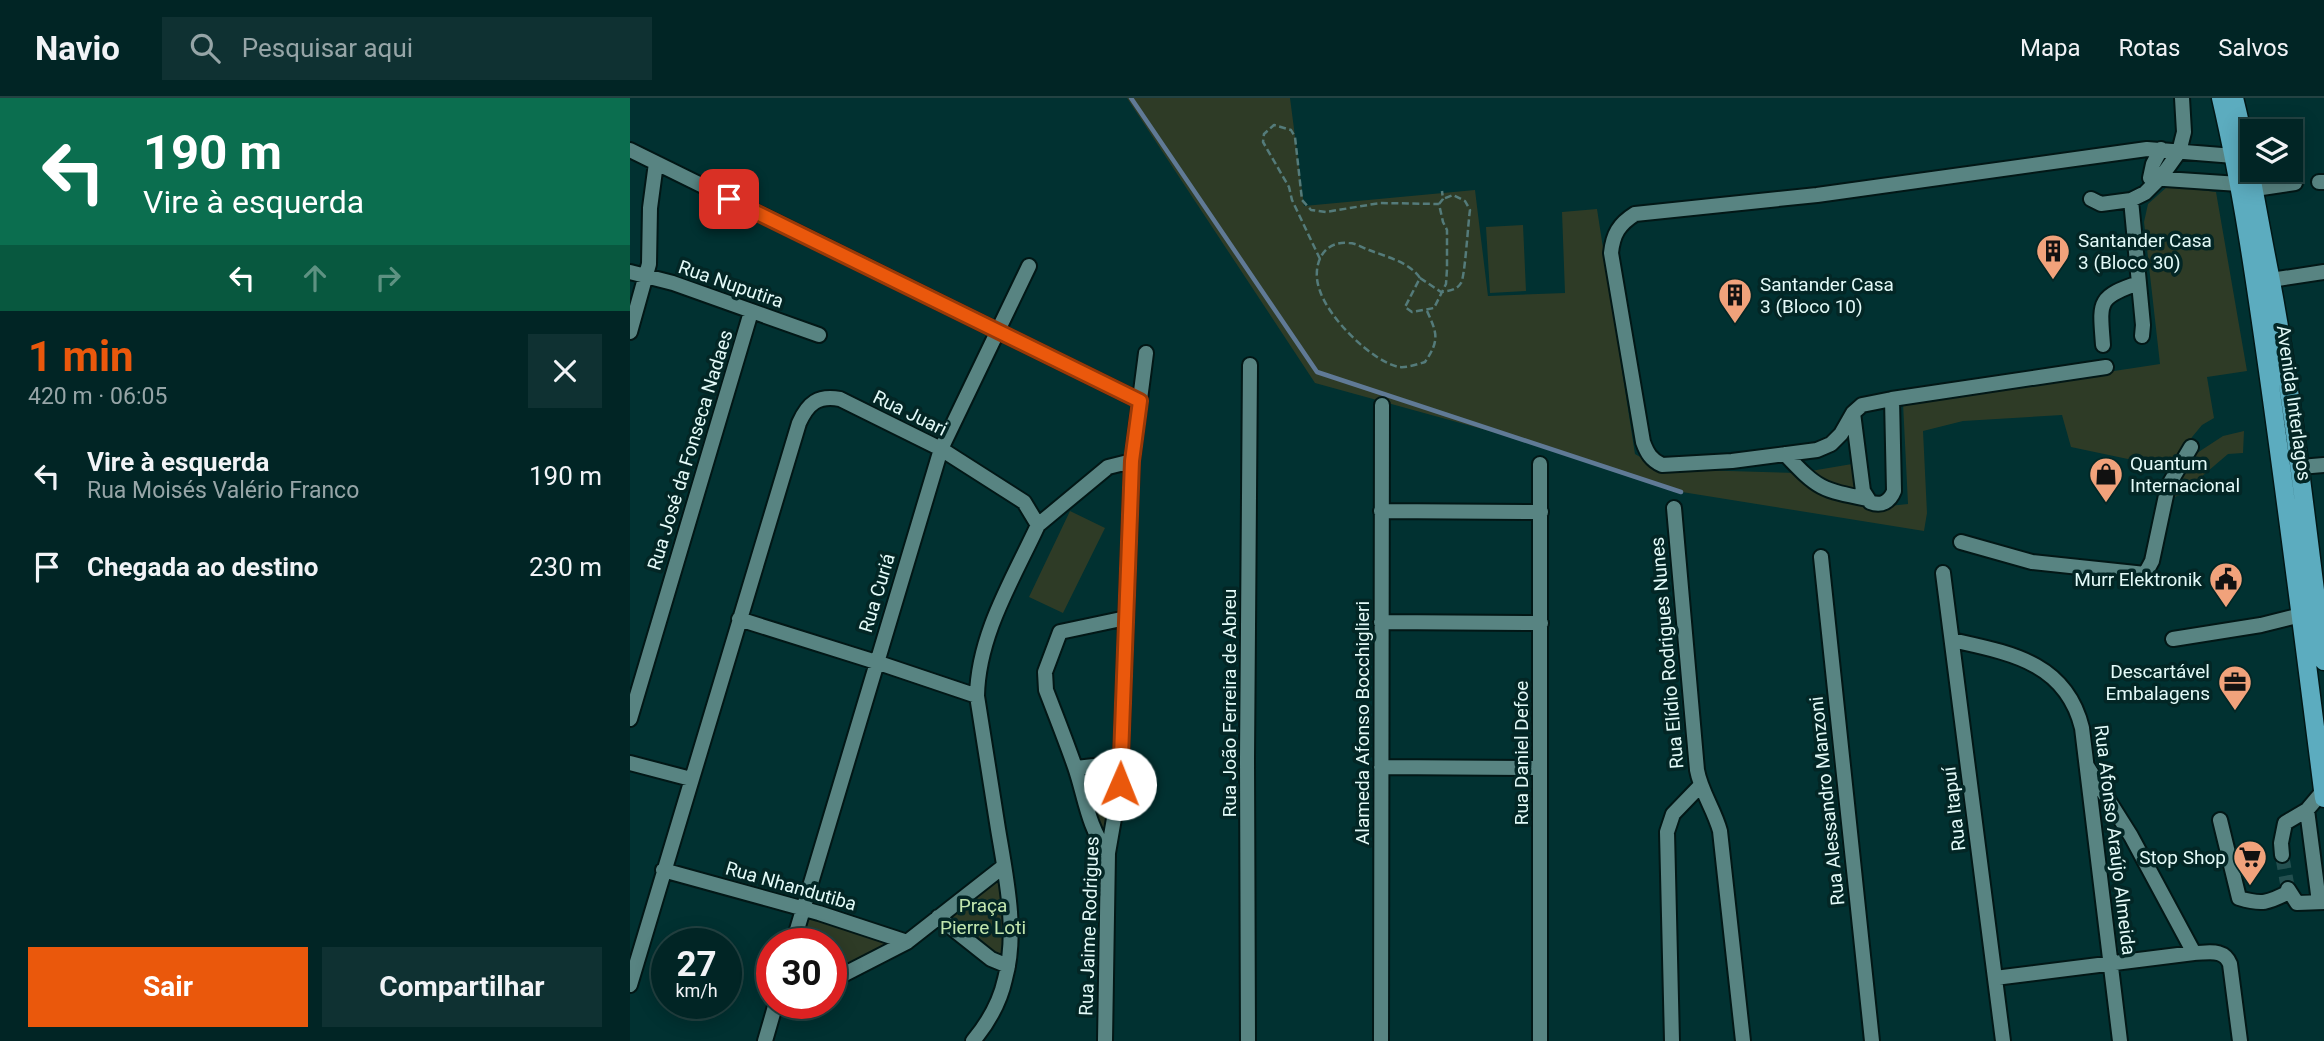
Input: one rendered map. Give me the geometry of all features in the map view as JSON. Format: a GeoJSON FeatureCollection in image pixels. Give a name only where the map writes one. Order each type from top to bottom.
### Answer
{"type":"FeatureCollection","features":[{"type":"Feature","properties":{"kind":"main road","name":"Avenida Interlagos"},"geometry":{"type":"LineString","coordinates":[[2221,98],[2234,156],[2247,187],[2271,280],[2319,579],[2324,661]]}},
{"type":"Feature","properties":{"kind":"main road","name":"Avenida Interlagos"},"geometry":{"type":"LineString","coordinates":[[2234,98],[2247,187],[2257,295],[2324,798]]}},
{"type":"Feature","properties":{"kind":"street"},"geometry":{"type":"LineString","coordinates":[[2091,199],[2101,204],[2131,200],[2145,193],[2161,177],[2179,152],[2184,132],[2182,98]]}},
{"type":"Feature","properties":{"kind":"street"},"geometry":{"type":"LineString","coordinates":[[2161,149],[2153,163],[2150,176],[2247,187],[2295,183]]}},
{"type":"Feature","properties":{"kind":"street"},"geometry":{"type":"LineString","coordinates":[[2106,367],[1862,405],[1853,413],[1842,434],[1831,444],[1817,450],[1732,461],[1662,465],[1646,451],[1611,253],[1616,230],[1635,214],[1817,195],[2087,156],[2161,149],[2234,156]]}},
{"type":"Feature","properties":{"kind":"street"},"geometry":{"type":"LineString","coordinates":[[630,150],[1140,401]]}},
{"type":"Feature","properties":{"kind":"street"},"geometry":{"type":"LineString","coordinates":[[630,332],[649,264],[650,208],[656,163]]}},
{"type":"Feature","properties":{"kind":"street"},"geometry":{"type":"LineString","coordinates":[[2131,200],[2142,336]]}},
{"type":"Feature","properties":{"kind":"street","name":"Rua Curiá"},"geometry":{"type":"LineString","coordinates":[[798,928],[941,449],[1029,266]]}},
{"type":"Feature","properties":{"kind":"street","name":"Rua Nuputira"},"geometry":{"type":"LineString","coordinates":[[630,272],[681,286],[819,335]]}},
{"type":"Feature","properties":{"kind":"street"},"geometry":{"type":"LineString","coordinates":[[2271,280],[2324,272]]}},
{"type":"Feature","properties":{"kind":"street"},"geometry":{"type":"LineString","coordinates":[[2104,345],[2101,308],[2106,298],[2117,290],[2139,283]]}},
{"type":"Feature","properties":{"kind":"street","name":"Rua José da Fonseca Nadaes"},"geometry":{"type":"LineString","coordinates":[[631,715],[751,312]]}},
{"type":"Feature","properties":{"kind":"street","name":"Rua Jaime Rodrigues"},"geometry":{"type":"LineString","coordinates":[[1104,1041],[1108,853],[1119,796],[1132,461],[1146,353]]}},
{"type":"Feature","properties":{"kind":"street","name":"Rua João Ferreira de Abreu"},"geometry":{"type":"LineString","coordinates":[[1248,1041],[1250,365]]}},
{"type":"Feature","properties":{"kind":"street","name":"Rua Juari"},"geometry":{"type":"LineString","coordinates":[[630,985],[739,619],[805,410],[813,401],[825,397],[840,400],[941,449],[1024,502],[1038,525]]}},
{"type":"Feature","properties":{"kind":"street"},"geometry":{"type":"LineString","coordinates":[[1853,413],[1863,491],[1868,499],[1875,504],[1881,504],[1891,498],[1894,491],[1892,399]]}},
{"type":"Feature","properties":{"kind":"street","name":"Alameda Afonso Bocchiglieri"},"geometry":{"type":"LineString","coordinates":[[1381,1041],[1382,405]]}},
{"type":"Feature","properties":{"kind":"street"},"geometry":{"type":"LineString","coordinates":[[1961,542],[2032,562],[2145,574],[2152,561],[2168,486],[2191,447]]}},
{"type":"Feature","properties":{"kind":"street"},"geometry":{"type":"LineString","coordinates":[[1786,454],[1817,486],[1868,499]]}},
{"type":"Feature","properties":{"kind":"street"},"geometry":{"type":"LineString","coordinates":[[973,1041],[995,1008],[1008,966],[1009,911],[1004,866],[976,696],[982,652],[994,619],[1038,525],[1108,467],[1132,461]]}},
{"type":"Feature","properties":{"kind":"street","name":"Rua Daniel Defoe"},"geometry":{"type":"LineString","coordinates":[[1540,464],[1540,1041]]}},
{"type":"Feature","properties":{"kind":"street"},"geometry":{"type":"LineString","coordinates":[[2300,467],[2324,465]]}},
{"type":"Feature","properties":{"kind":"street","name":"Rua Elídio Rodrigues Nunes"},"geometry":{"type":"LineString","coordinates":[[1674,508],[1700,786],[1720,831],[1743,1041]]}},
{"type":"Feature","properties":{"kind":"street"},"geometry":{"type":"LineString","coordinates":[[1381,511],[1541,512]]}},
{"type":"Feature","properties":{"kind":"street","name":"Rua Alessandro Manzoni"},"geometry":{"type":"LineString","coordinates":[[1821,557],[1872,1041]]}},
{"type":"Feature","properties":{"kind":"street","name":"Rua Itapuí"},"geometry":{"type":"LineString","coordinates":[[1943,573],[2003,1041]]}},
{"type":"Feature","properties":{"kind":"street"},"geometry":{"type":"LineString","coordinates":[[2173,639],[2261,625],[2301,615]]}},
{"type":"Feature","properties":{"kind":"street"},"geometry":{"type":"LineString","coordinates":[[1108,853],[1096,835],[1076,768],[1046,690],[1045,672],[1060,632],[1126,618]]}},
{"type":"Feature","properties":{"kind":"street"},"geometry":{"type":"LineString","coordinates":[[739,619],[976,696]]}},
{"type":"Feature","properties":{"kind":"street"},"geometry":{"type":"LineString","coordinates":[[1381,622],[1541,623]]}},
{"type":"Feature","properties":{"kind":"street","name":"Rua Afonso Araújo Almeida"},"geometry":{"type":"LineString","coordinates":[[1952,640],[2010,653],[2033,664],[2053,678],[2069,694],[2078,709],[2120,1041]]}},
{"type":"Feature","properties":{"kind":"street"},"geometry":{"type":"LineString","coordinates":[[630,763],[691,779]]}},
{"type":"Feature","properties":{"kind":"street"},"geometry":{"type":"LineString","coordinates":[[1076,768],[1121,763]]}},
{"type":"Feature","properties":{"kind":"street"},"geometry":{"type":"LineString","coordinates":[[2085,763],[2131,836],[2194,953]]}},
{"type":"Feature","properties":{"kind":"street"},"geometry":{"type":"LineString","coordinates":[[1381,767],[1540,768]]}},
{"type":"Feature","properties":{"kind":"street"},"geometry":{"type":"LineString","coordinates":[[1672,1041],[1667,832],[1673,814],[1700,786]]}},
{"type":"Feature","properties":{"kind":"street"},"geometry":{"type":"LineString","coordinates":[[2282,855],[2285,823],[2307,810],[2323,791]]}},
{"type":"Feature","properties":{"kind":"street"},"geometry":{"type":"LineString","coordinates":[[2220,820],[2239,898],[2257,904],[2269,902],[2288,891],[2297,902],[2322,902],[2307,810]]}},
{"type":"Feature","properties":{"kind":"street"},"geometry":{"type":"LineString","coordinates":[[847,973],[907,942],[1004,866]]}},
{"type":"Feature","properties":{"kind":"street","name":"Rua Nhandutiba"},"geometry":{"type":"LineString","coordinates":[[663,870],[804,909],[907,942]]}},
{"type":"Feature","properties":{"kind":"street"},"geometry":{"type":"LineString","coordinates":[[938,917],[991,959],[1008,966]]}},
{"type":"Feature","properties":{"kind":"street"},"geometry":{"type":"LineString","coordinates":[[1995,978],[2194,953],[2224,954],[2232,974],[2240,1041]]}},
{"type":"Feature","properties":{"kind":"street"},"geometry":{"type":"LineString","coordinates":[[765,1041],[773,1019]]}},
{"type":"Feature","properties":{"kind":"path"},"geometry":{"type":"LineString","coordinates":[[1320,259],[1292,200],[1289,187],[1264,142],[1264,134],[1274,125],[1291,130],[1295,137],[1302,200],[1311,210],[1326,212],[1380,203],[1439,205]]}},
{"type":"Feature","properties":{"kind":"path"},"geometry":{"type":"LineString","coordinates":[[1442,191],[1443,199]]}},
{"type":"Feature","properties":{"kind":"path"},"geometry":{"type":"LineString","coordinates":[[1420,278],[1405,307],[1412,312],[1433,308],[1441,292],[1446,284],[1447,230],[1439,205],[1443,199],[1453,195],[1465,201],[1470,210],[1463,281],[1455,290],[1441,292],[1420,278],[1415,271],[1395,260],[1350,242],[1333,244],[1323,251],[1317,265],[1319,291],[1344,330],[1373,355],[1401,367],[1425,362],[1434,349],[1437,333],[1427,311]]}},
{"type":"Feature","properties":{"kind":"green space"},"geometry":{"type":"Polygon","coordinates":[[[1127,98],[1290,98],[1304,206],[1475,190],[1488,296],[1565,293],[1562,212],[1597,209],[1635,454],[1661,469],[1799,473],[1852,464],[1856,500],[1870,508],[1908,504],[1903,403],[2160,364],[2144,222],[2148,204],[2168,186],[2216,192],[2247,371],[2207,377],[2214,418],[2202,425],[2169,465],[2161,466],[2071,447],[2062,415],[1963,421],[1923,431],[1927,513],[1924,531],[1682,492],[1504,435],[1315,383],[1127,98]]]}},
{"type":"Feature","properties":{"kind":"green space"},"geometry":{"type":"Polygon","coordinates":[[[1523,225],[1526,291],[1490,293],[1486,227],[1523,225]]]}},
{"type":"Feature","properties":{"kind":"green space"},"geometry":{"type":"Polygon","coordinates":[[[2244,431],[2243,453],[2228,454],[2180,495],[2164,501],[2164,485],[2186,470],[2197,453],[2223,436],[2244,431]]]}},
{"type":"Feature","properties":{"kind":"green space"},"geometry":{"type":"Polygon","coordinates":[[[1070,511],[1105,528],[1063,613],[1029,597],[1070,511]]]}},
{"type":"Feature","properties":{"kind":"green space"},"geometry":{"type":"Polygon","coordinates":[[[1113,770],[1104,835],[1084,772],[1113,770]]]}},
{"type":"Feature","properties":{"kind":"green space","name":"Praça Pierre Loti"},"geometry":{"type":"Polygon","coordinates":[[[1000,875],[1003,911],[1002,959],[974,933],[945,917],[1000,875]]]}},
{"type":"Feature","properties":{"kind":"green space"},"geometry":{"type":"Polygon","coordinates":[[[806,916],[842,928],[803,928],[806,916]]]}},
{"type":"Feature","properties":{"kind":"green space"},"geometry":{"type":"Polygon","coordinates":[[[847,930],[894,945],[847,966],[847,930]]]}},
{"type":"Feature","properties":{"kind":"waterway"},"geometry":{"type":"LineString","coordinates":[[1131,98],[1317,372],[1681,492]]}},
{"type":"Feature","properties":{"kind":"tunnel"},"geometry":{"type":"LineString","coordinates":[[2282,855],[2288,889]]}},
{"type":"Feature","properties":{"kind":"place","name":"Santander Casa 3 (Bloco 30)"},"geometry":{"type":"Point","coordinates":[2053,281]}},
{"type":"Feature","properties":{"kind":"place","name":"Santander Casa 3 (Bloco 10)"},"geometry":{"type":"Point","coordinates":[1735,325]}},
{"type":"Feature","properties":{"kind":"place","name":"Quantum Internacional"},"geometry":{"type":"Point","coordinates":[2106,504]}},
{"type":"Feature","properties":{"kind":"place","name":"Murr Elektronik"},"geometry":{"type":"Point","coordinates":[2226,609]}},
{"type":"Feature","properties":{"kind":"place","name":"Descartável Embalagens"},"geometry":{"type":"Point","coordinates":[2235,712]}},
{"type":"Feature","properties":{"kind":"place","name":"Stop Shop"},"geometry":{"type":"Point","coordinates":[2250,887]}},
{"type":"Feature","properties":{"kind":"route"},"geometry":{"type":"LineString","coordinates":[[729,199],[1140,401],[1132,461],[1120,784]]}}]}
